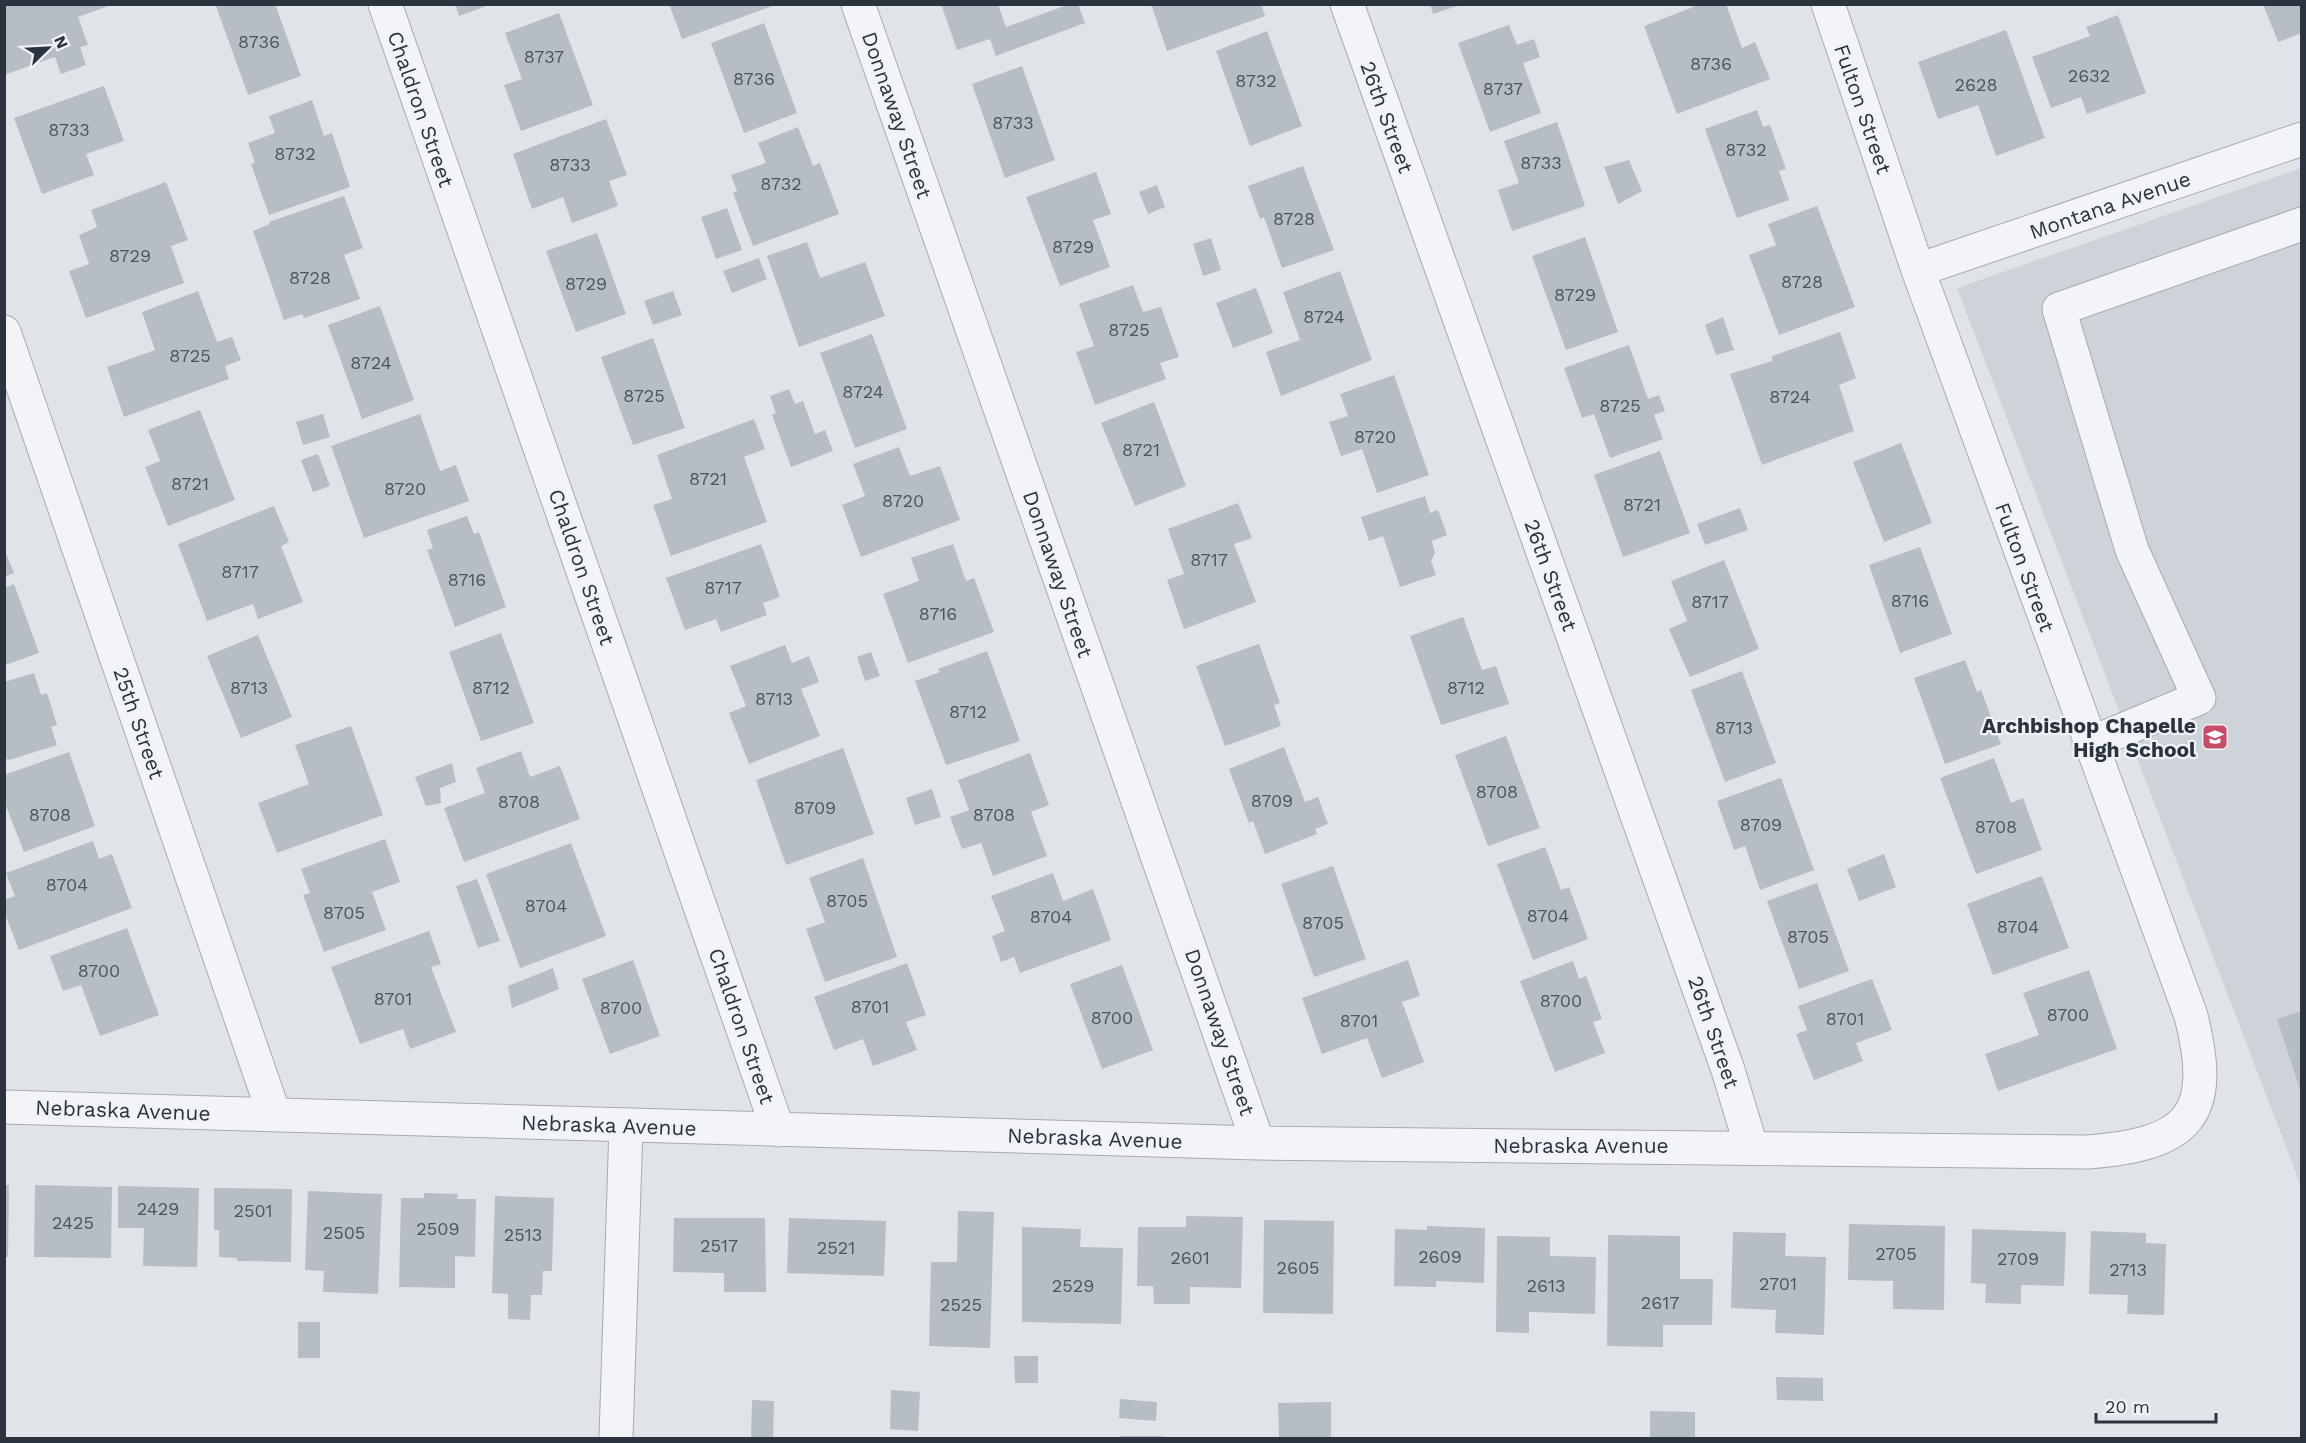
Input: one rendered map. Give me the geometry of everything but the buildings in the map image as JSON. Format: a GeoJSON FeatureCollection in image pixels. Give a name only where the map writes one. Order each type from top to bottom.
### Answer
{"type":"FeatureCollection","features":[{"type":"Feature","properties":{"kind":"street","name":"Chaldron Street"},"geometry":{"type":"LineString","coordinates":[[385,4],[778,1130]]}},
{"type":"Feature","properties":{"kind":"street","name":"Donnaway Street"},"geometry":{"type":"LineString","coordinates":[[858,4],[1258,1143]]}},
{"type":"Feature","properties":{"kind":"street","name":"26th Street"},"geometry":{"type":"LineString","coordinates":[[1347,4],[1728,1070],[1751,1146]]}},
{"type":"Feature","properties":{"kind":"street","name":"Fulton Street"},"geometry":{"type":"LineString","coordinates":[[1828,4],[1918,270],[2191,1016],[2199,1046],[2200,1075],[2192,1111],[2180,1127]]}},
{"type":"Feature","properties":{"kind":"street","name":"Montana Avenue"},"geometry":{"type":"LineString","coordinates":[[1918,270],[2301,141]]}},
{"type":"Feature","properties":{"kind":"street"},"geometry":{"type":"LineString","coordinates":[[2090,744],[2199,698],[2132,550],[2059,309],[2301,224]]}},
{"type":"Feature","properties":{"kind":"street","name":"25th Street"},"geometry":{"type":"LineString","coordinates":[[4,332],[274,1114]]}},
{"type":"Feature","properties":{"kind":"street","name":"Nebraska Avenue"},"geometry":{"type":"LineString","coordinates":[[4,1107],[1258,1143],[1751,1146],[2088,1152],[2121,1149],[2166,1138],[2180,1127]]}},
{"type":"Feature","properties":{"kind":"street"},"geometry":{"type":"LineString","coordinates":[[616,1438],[626,1126]]}},
{"type":"Feature","properties":{"kind":"shaded area","name":"Archbishop Chapelle High School"},"geometry":{"type":"Polygon","coordinates":[[[2301,168],[2301,1186],[1957,288],[2301,168]]]}},
{"type":"Feature","properties":{"kind":"place","name":"Archbishop Chapelle High School"},"geometry":{"type":"Point","coordinates":[2215,737]}}]}
